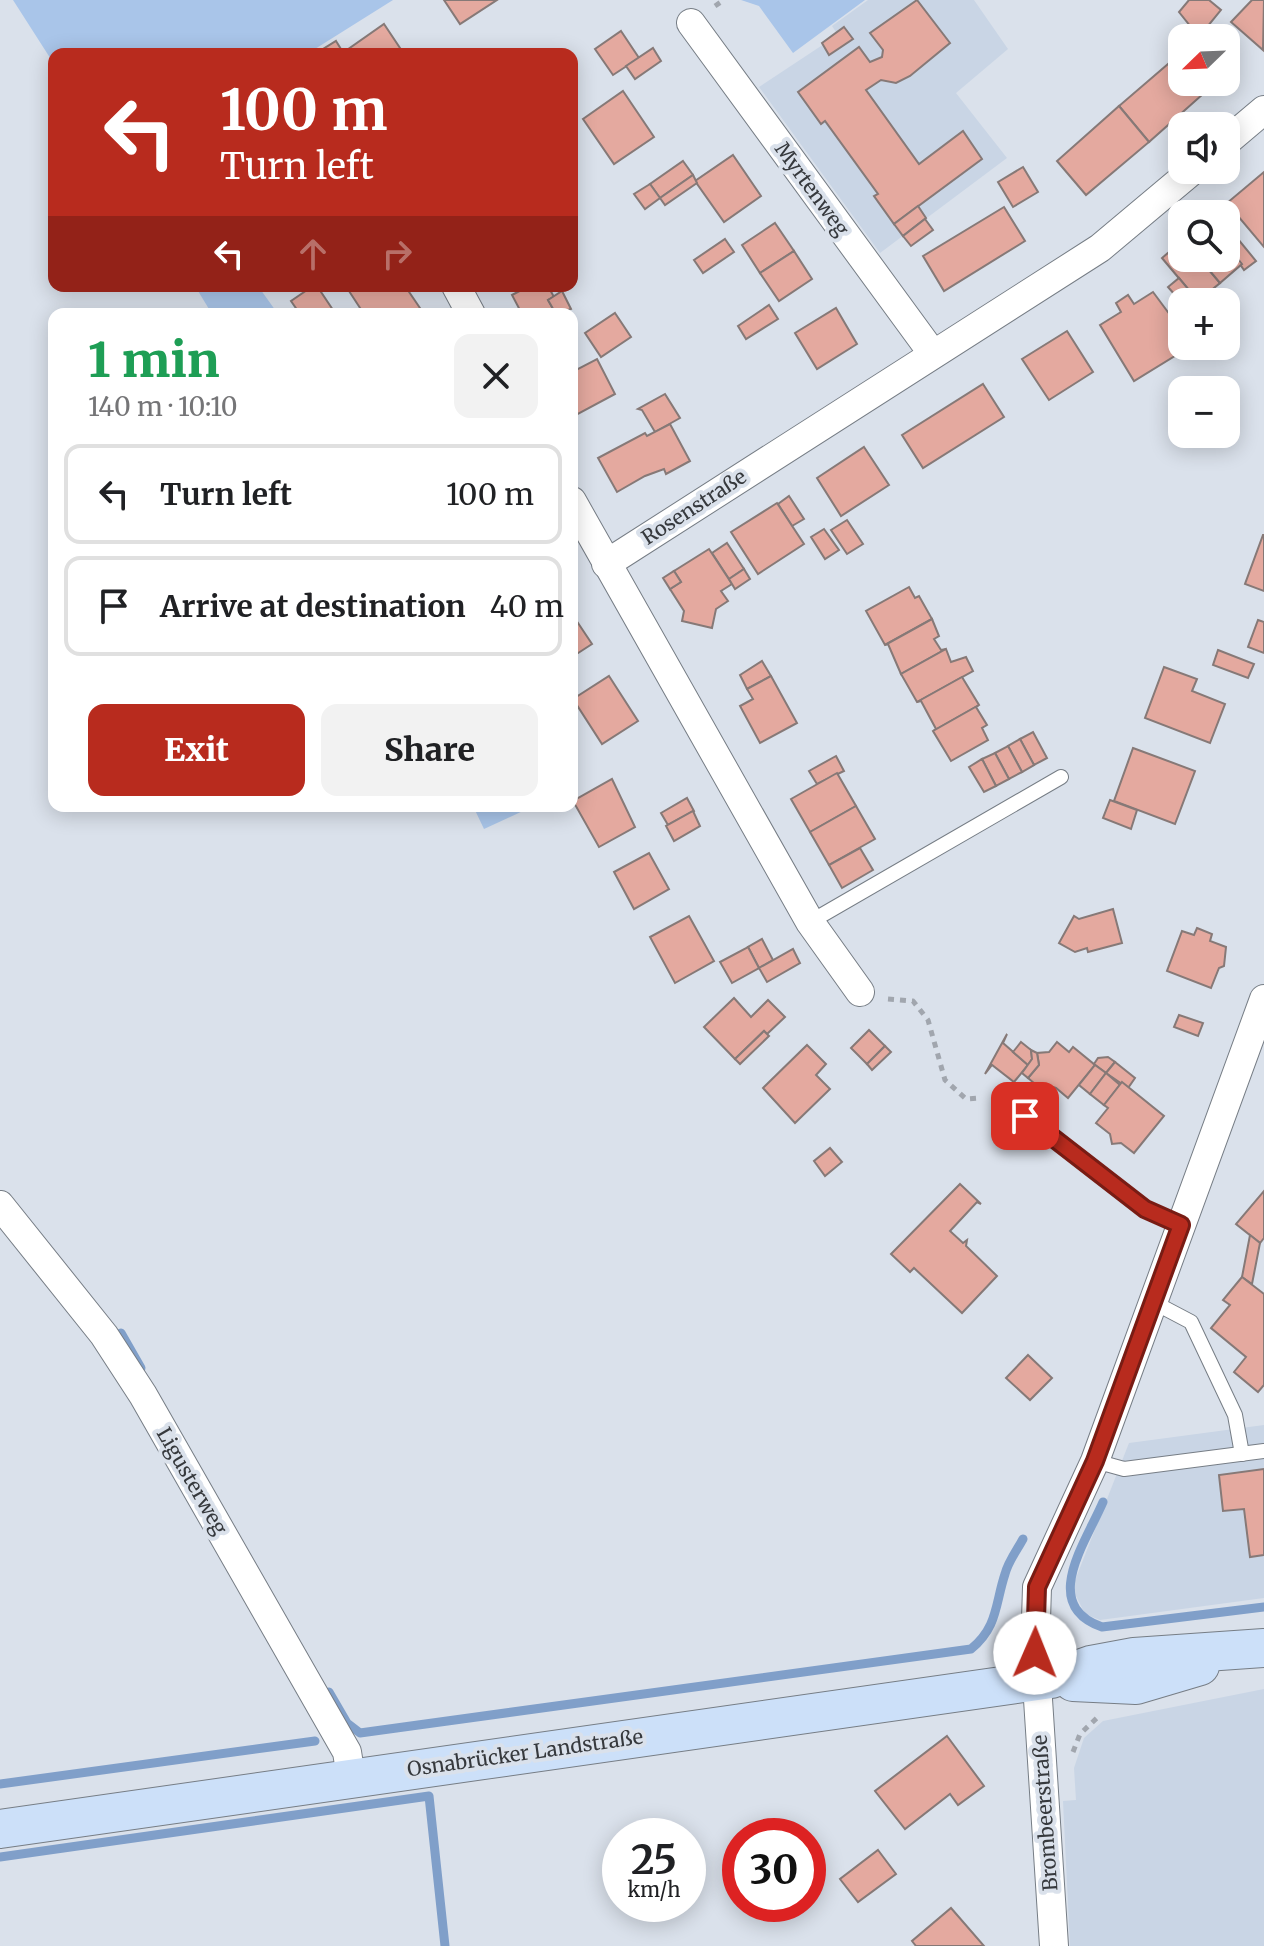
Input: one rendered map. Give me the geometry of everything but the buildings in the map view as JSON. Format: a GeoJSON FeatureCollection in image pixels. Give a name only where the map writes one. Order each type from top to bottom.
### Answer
{"type":"FeatureCollection","features":[{"type":"Feature","properties":{"kind":"street","name":"Myrtenweg"},"geometry":{"type":"LineString","coordinates":[[691,23],[933,354]]}},
{"type":"Feature","properties":{"kind":"street"},"geometry":{"type":"LineString","coordinates":[[1240,130],[1264,110]]}},
{"type":"Feature","properties":{"kind":"street","name":"Rosenstraße"},"geometry":{"type":"LineString","coordinates":[[606,564],[1100,248],[1176,184]]}},
{"type":"Feature","properties":{"kind":"street"},"geometry":{"type":"LineString","coordinates":[[578,512],[810,922],[860,992]]}},
{"type":"Feature","properties":{"kind":"street","name":"Brombeerstraße"},"geometry":{"type":"LineString","coordinates":[[1054,1946],[1044,1680],[1037,1587],[1095,1461],[1264,999]]}},
{"type":"Feature","properties":{"kind":"street","name":"Ligusterweg"},"geometry":{"type":"LineString","coordinates":[[0,1205],[104,1335],[143,1395],[347,1752],[351,1777]]}},
{"type":"Feature","properties":{"kind":"street","name":"Osnabrücker Landstraße"},"geometry":{"type":"LineString","coordinates":[[0,1829],[1044,1680],[1124,1686],[1149,1683],[1252,1650]]}},
{"type":"Feature","properties":{"kind":"lane"},"geometry":{"type":"LineString","coordinates":[[810,922],[1061,777]]}},
{"type":"Feature","properties":{"kind":"lane"},"geometry":{"type":"LineString","coordinates":[[1001,1097],[1145,1209],[1181,1225]]}},
{"type":"Feature","properties":{"kind":"lane"},"geometry":{"type":"LineString","coordinates":[[1153,1302],[1191,1322],[1235,1415],[1242,1454]]}},
{"type":"Feature","properties":{"kind":"lane"},"geometry":{"type":"LineString","coordinates":[[1095,1461],[1124,1469],[1264,1451]]}},
{"type":"Feature","properties":{"kind":"path"},"geometry":{"type":"LineString","coordinates":[[860,992],[870,997],[913,1001],[928,1020],[945,1080],[966,1099],[1001,1097]]}},
{"type":"Feature","properties":{"kind":"shaded area"},"geometry":{"type":"Polygon","coordinates":[[[13,0],[393,0],[317,48],[48,48],[48,55],[13,0]]]}},
{"type":"Feature","properties":{"kind":"shaded area"},"geometry":{"type":"Polygon","coordinates":[[[741,0],[865,0],[793,53],[759,6],[741,0]]]}},
{"type":"Feature","properties":{"kind":"shaded area"},"geometry":{"type":"Polygon","coordinates":[[[868,0],[974,0],[1008,49],[956,93],[1007,158],[880,253],[759,87],[821,46],[836,32],[832,26],[868,0]]]}},
{"type":"Feature","properties":{"kind":"shaded area"},"geometry":{"type":"Polygon","coordinates":[[[199,292],[262,292],[274,308],[208,308],[199,292]]]}},
{"type":"Feature","properties":{"kind":"shaded area"},"geometry":{"type":"Polygon","coordinates":[[[476,812],[521,812],[484,829],[476,812]]]}},
{"type":"Feature","properties":{"kind":"shaded area"},"geometry":{"type":"Polygon","coordinates":[[[1264,1425],[1264,1598],[1100,1620],[1085,1614],[1072,1588],[1129,1443],[1264,1425]]]}},
{"type":"Feature","properties":{"kind":"shaded area"},"geometry":{"type":"Polygon","coordinates":[[[1264,1689],[1264,1946],[1070,1946],[1063,1801],[1076,1800],[1074,1768],[1084,1738],[1103,1721],[1264,1689]]]}},
{"type":"Feature","properties":{"kind":"waterway"},"geometry":{"type":"LineString","coordinates":[[121,1333],[141,1368]]}},
{"type":"Feature","properties":{"kind":"waterway"},"geometry":{"type":"LineString","coordinates":[[1103,1502],[1072,1572],[1070,1589],[1073,1604],[1084,1617],[1102,1627],[1264,1607]]}},
{"type":"Feature","properties":{"kind":"waterway"},"geometry":{"type":"LineString","coordinates":[[329,1692],[347,1723],[360,1733],[971,1649],[991,1624],[1006,1570],[1023,1539]]}},
{"type":"Feature","properties":{"kind":"waterway"},"geometry":{"type":"LineString","coordinates":[[0,1784],[315,1741]]}},
{"type":"Feature","properties":{"kind":"waterway"},"geometry":{"type":"LineString","coordinates":[[0,1857],[429,1796],[445,1946]]}},
{"type":"Feature","properties":{"kind":"route"},"geometry":{"type":"LineString","coordinates":[[1025,1116],[1145,1209],[1181,1225],[1095,1461],[1037,1587],[1035,1653]]}}]}
